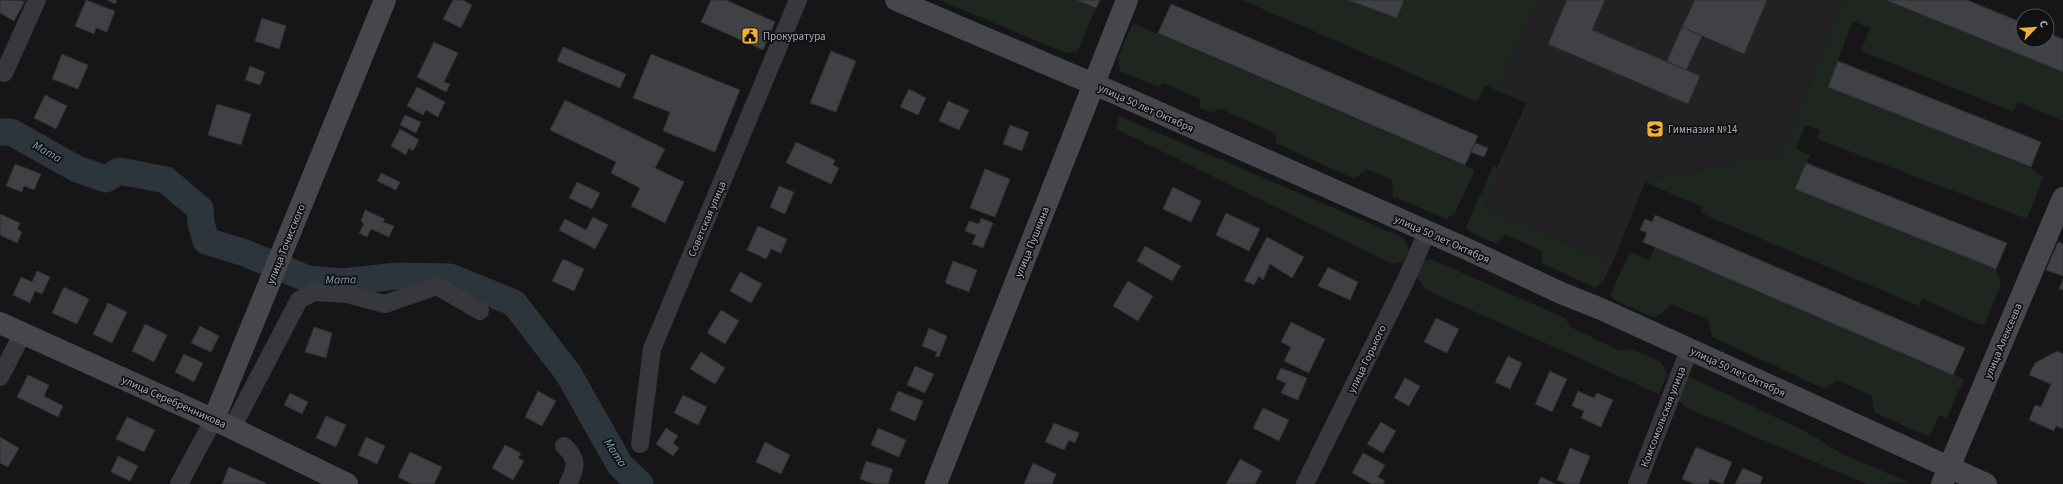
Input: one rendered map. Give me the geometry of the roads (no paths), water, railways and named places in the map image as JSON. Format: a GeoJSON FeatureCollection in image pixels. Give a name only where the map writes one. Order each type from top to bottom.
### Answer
{"type":"FeatureCollection","features":[{"type":"Feature","properties":{"kind":"main road","name":"улица Точисского"},"geometry":{"type":"LineString","coordinates":[[223,425],[270,283],[385,0]]}},
{"type":"Feature","properties":{"kind":"main road","name":"улица 50 лет Октября"},"geometry":{"type":"LineString","coordinates":[[896,0],[1093,84],[1689,350],[1946,476],[1986,484]]}},
{"type":"Feature","properties":{"kind":"main road","name":"улица Пушкина"},"geometry":{"type":"LineString","coordinates":[[936,484],[1127,0]]}},
{"type":"Feature","properties":{"kind":"main road","name":"улица Алексеева"},"geometry":{"type":"LineString","coordinates":[[1946,476],[2063,198]]}},
{"type":"Feature","properties":{"kind":"main road","name":"улица Серебренникова"},"geometry":{"type":"LineString","coordinates":[[0,323],[223,425],[347,484]]}},
{"type":"Feature","properties":{"kind":"street"},"geometry":{"type":"LineString","coordinates":[[4,73],[36,0]]}},
{"type":"Feature","properties":{"kind":"street","name":"Советская улица"},"geometry":{"type":"LineString","coordinates":[[640,444],[652,350],[798,0]]}},
{"type":"Feature","properties":{"kind":"street","name":"улица Горького"},"geometry":{"type":"LineString","coordinates":[[1304,484],[1405,282],[1426,232]]}},
{"type":"Feature","properties":{"kind":"street"},"geometry":{"type":"LineString","coordinates":[[223,425],[299,300],[314,292],[348,294],[385,304],[437,286],[480,311]]}},
{"type":"Feature","properties":{"kind":"street"},"geometry":{"type":"LineString","coordinates":[[0,377],[23,334]]}},
{"type":"Feature","properties":{"kind":"street","name":"Комсомольская улица"},"geometry":{"type":"LineString","coordinates":[[1637,484],[1689,350]]}},
{"type":"Feature","properties":{"kind":"street","name":"улица Точисского"},"geometry":{"type":"LineString","coordinates":[[179,484],[223,425]]}},
{"type":"Feature","properties":{"kind":"street"},"geometry":{"type":"LineString","coordinates":[[564,446],[572,454],[576,469],[568,484]]}},
{"type":"Feature","properties":{"kind":"waterway","name":"Мата"},"geometry":{"type":"LineString","coordinates":[[0,132],[11,132],[77,169],[106,179],[119,171],[166,180],[200,209],[201,223],[206,241],[245,253],[308,279],[342,282],[398,276],[450,277],[514,303],[568,373],[620,465],[640,484]]}},
{"type":"Feature","properties":{"kind":"place","name":"Прокуратура"},"geometry":{"type":"Point","coordinates":[750,36]}},
{"type":"Feature","properties":{"kind":"place","name":"Гимназия №14"},"geometry":{"type":"Point","coordinates":[1655,129]}}]}
